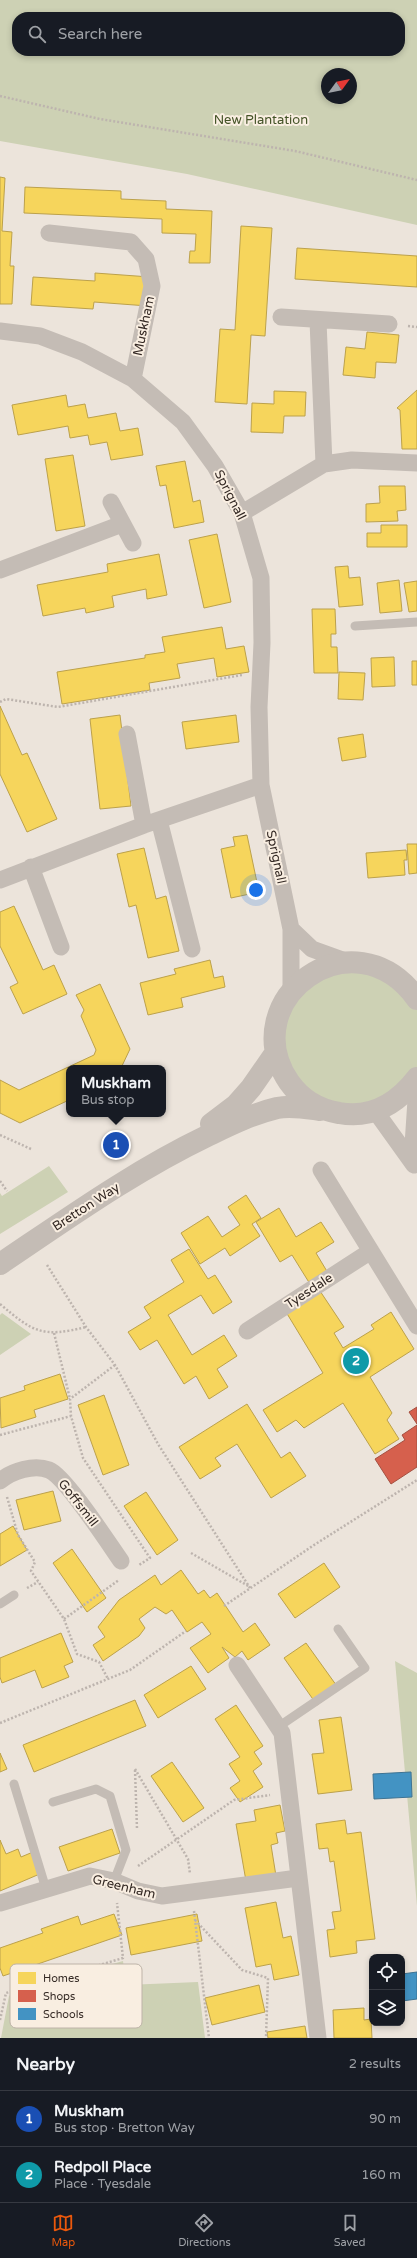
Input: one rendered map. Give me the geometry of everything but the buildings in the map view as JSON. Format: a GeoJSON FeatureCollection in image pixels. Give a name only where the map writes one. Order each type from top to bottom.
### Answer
{"type":"FeatureCollection","features":[{"type":"Feature","properties":{"kind":"street","name":"Muskham"},"geometry":{"type":"LineString","coordinates":[[49,233],[131,242],[146,259],[152,286],[133,379]]}},
{"type":"Feature","properties":{"kind":"street"},"geometry":{"type":"LineString","coordinates":[[282,317],[318,321],[389,324]]}},
{"type":"Feature","properties":{"kind":"street"},"geometry":{"type":"LineString","coordinates":[[318,321],[324,464]]}},
{"type":"Feature","properties":{"kind":"street","name":"Sprignall"},"geometry":{"type":"LineString","coordinates":[[0,331],[40,336],[82,352],[133,379],[183,422],[215,466],[242,513],[261,578],[259,707],[261,785],[291,929],[291,992]]}},
{"type":"Feature","properties":{"kind":"street"},"geometry":{"type":"LineString","coordinates":[[242,513],[324,464],[352,460],[417,463]]}},
{"type":"Feature","properties":{"kind":"street"},"geometry":{"type":"LineString","coordinates":[[111,502],[133,543]]}},
{"type":"Feature","properties":{"kind":"street"},"geometry":{"type":"LineString","coordinates":[[0,570],[122,524]]}},
{"type":"Feature","properties":{"kind":"street"},"geometry":{"type":"LineString","coordinates":[[128,734],[152,822],[192,948]]}},
{"type":"Feature","properties":{"kind":"street"},"geometry":{"type":"LineString","coordinates":[[0,880],[152,822],[261,785]]}},
{"type":"Feature","properties":{"kind":"street"},"geometry":{"type":"LineString","coordinates":[[31,867],[61,948]]}},
{"type":"Feature","properties":{"kind":"street"},"geometry":{"type":"LineString","coordinates":[[291,929],[312,949],[348,962],[370,964],[390,972],[417,976]]}},
{"type":"Feature","properties":{"kind":"street"},"geometry":{"type":"LineString","coordinates":[[327,1111],[309,1102],[294,1088],[282,1072],[276,1052],[275,1031],[280,1010],[291,992],[307,976],[327,966],[348,962]]}},
{"type":"Feature","properties":{"kind":"street"},"geometry":{"type":"LineString","coordinates":[[390,972],[407,986],[417,1000]]}},
{"type":"Feature","properties":{"kind":"street","name":"Bretton Way"},"geometry":{"type":"LineString","coordinates":[[0,1264],[90,1203],[173,1152],[236,1105],[251,1088],[276,1052]]}},
{"type":"Feature","properties":{"kind":"street"},"geometry":{"type":"LineString","coordinates":[[415,1165],[376,1112],[397,1100],[406,1092],[417,1078]]}},
{"type":"Feature","properties":{"kind":"street"},"geometry":{"type":"LineString","coordinates":[[415,1165],[417,1085]]}},
{"type":"Feature","properties":{"kind":"street","name":"Bretton Way"},"geometry":{"type":"LineString","coordinates":[[173,1152],[245,1118],[278,1108],[292,1106],[351,1115],[376,1112]]}},
{"type":"Feature","properties":{"kind":"street"},"geometry":{"type":"LineString","coordinates":[[322,1170],[417,1326]]}},
{"type":"Feature","properties":{"kind":"street","name":"Tyesdale"},"geometry":{"type":"LineString","coordinates":[[247,1331],[371,1251]]}},
{"type":"Feature","properties":{"kind":"street","name":"Goffsmill"},"geometry":{"type":"LineString","coordinates":[[1,1480],[31,1468],[50,1470],[64,1483],[124,1568]]}},
{"type":"Feature","properties":{"kind":"street"},"geometry":{"type":"LineString","coordinates":[[237,1665],[282,1733],[318,2038]]}},
{"type":"Feature","properties":{"kind":"street","name":"Greenham"},"geometry":{"type":"LineString","coordinates":[[0,1903],[90,1876],[114,1881],[138,1891],[162,1896],[298,1878]]}},
{"type":"Feature","properties":{"kind":"lane"},"geometry":{"type":"LineString","coordinates":[[355,626],[417,622]]}},
{"type":"Feature","properties":{"kind":"lane"},"geometry":{"type":"LineString","coordinates":[[0,1604],[14,1595]]}},
{"type":"Feature","properties":{"kind":"lane"},"geometry":{"type":"LineString","coordinates":[[278,1726],[365,1668],[338,1629]]}},
{"type":"Feature","properties":{"kind":"lane"},"geometry":{"type":"LineString","coordinates":[[14,1784],[46,1889]]}},
{"type":"Feature","properties":{"kind":"lane"},"geometry":{"type":"LineString","coordinates":[[53,1802],[96,1789],[110,1796],[126,1850],[114,1881]]}},
{"type":"Feature","properties":{"kind":"path"},"geometry":{"type":"LineString","coordinates":[[0,96],[100,119],[295,151],[417,180]]}},
{"type":"Feature","properties":{"kind":"path"},"geometry":{"type":"LineString","coordinates":[[0,702],[6,699],[58,706],[260,672]]}},
{"type":"Feature","properties":{"kind":"path"},"geometry":{"type":"LineString","coordinates":[[0,1135],[31,1149]]}},
{"type":"Feature","properties":{"kind":"path"},"geometry":{"type":"LineString","coordinates":[[0,1181],[7,1191]]}},
{"type":"Feature","properties":{"kind":"path"},"geometry":{"type":"LineString","coordinates":[[47,1265],[86,1327],[115,1365],[158,1444],[250,1588]]}},
{"type":"Feature","properties":{"kind":"path"},"geometry":{"type":"LineString","coordinates":[[0,1304],[21,1322],[40,1331],[61,1334],[86,1327]]}},
{"type":"Feature","properties":{"kind":"path"},"geometry":{"type":"LineString","coordinates":[[54,1333],[70,1398],[71,1416],[82,1458],[150,1558],[138,1566]]}},
{"type":"Feature","properties":{"kind":"path"},"geometry":{"type":"LineString","coordinates":[[70,1398],[115,1365]]}},
{"type":"Feature","properties":{"kind":"path"},"geometry":{"type":"LineString","coordinates":[[0,1435],[71,1416]]}},
{"type":"Feature","properties":{"kind":"path"},"geometry":{"type":"LineString","coordinates":[[1,1480],[18,1534],[35,1562],[30,1571],[64,1619],[77,1654],[99,1662],[108,1679]]}},
{"type":"Feature","properties":{"kind":"path"},"geometry":{"type":"LineString","coordinates":[[224,1606],[417,1480]]}},
{"type":"Feature","properties":{"kind":"path"},"geometry":{"type":"LineString","coordinates":[[191,1553],[250,1588]]}},
{"type":"Feature","properties":{"kind":"path"},"geometry":{"type":"LineString","coordinates":[[64,1619],[124,1568]]}},
{"type":"Feature","properties":{"kind":"path"},"geometry":{"type":"LineString","coordinates":[[0,1723],[130,1670],[186,1632]]}},
{"type":"Feature","properties":{"kind":"path"},"geometry":{"type":"LineString","coordinates":[[135,1769],[188,1859],[209,2038]]}},
{"type":"Feature","properties":{"kind":"path"},"geometry":{"type":"LineString","coordinates":[[138,1866],[234,1800],[289,1792]]}},
{"type":"Feature","properties":{"kind":"path"},"geometry":{"type":"LineString","coordinates":[[103,1964],[123,1958],[114,1881]]}},
{"type":"Feature","properties":{"kind":"path"},"geometry":{"type":"LineString","coordinates":[[195,1920],[242,1970],[268,1978],[266,2038]]}},
{"type":"Feature","properties":{"kind":"path"},"geometry":{"type":"LineString","coordinates":[[0,2020],[6,1993],[10,1992]]}},
{"type":"Feature","properties":{"kind":"green space","name":"New Plantation"},"geometry":{"type":"Polygon","coordinates":[[[0,0],[417,0],[417,225],[187,174],[0,141],[0,0]]]}},
{"type":"Feature","properties":{"kind":"green space"},"geometry":{"type":"Polygon","coordinates":[[[348,962],[417,999],[417,1078],[376,1112],[309,1102],[275,1031],[291,992],[348,962]]]}},
{"type":"Feature","properties":{"kind":"green space"},"geometry":{"type":"Polygon","coordinates":[[[49,1166],[68,1192],[0,1234],[0,1193],[2,1196],[49,1166]]]}},
{"type":"Feature","properties":{"kind":"green space"},"geometry":{"type":"Polygon","coordinates":[[[2,1313],[31,1334],[0,1355],[0,1315],[2,1313]]]}},
{"type":"Feature","properties":{"kind":"green space"},"geometry":{"type":"Polygon","coordinates":[[[395,1661],[417,1673],[417,1906],[395,1661]]]}},
{"type":"Feature","properties":{"kind":"green space"},"geometry":{"type":"Polygon","coordinates":[[[123,1961],[123,1964],[113,1964],[123,1961]]]}},
{"type":"Feature","properties":{"kind":"green space"},"geometry":{"type":"Polygon","coordinates":[[[198,1982],[205,2038],[1,2038],[10,1995],[10,2028],[142,2028],[142,1984],[198,1982]]]}},
{"type":"Feature","properties":{"kind":"place","name":"Muskham"},"geometry":{"type":"Point","coordinates":[116,1145]}},
{"type":"Feature","properties":{"kind":"place","name":"Redpoll Place"},"geometry":{"type":"Point","coordinates":[356,1361]}}]}
